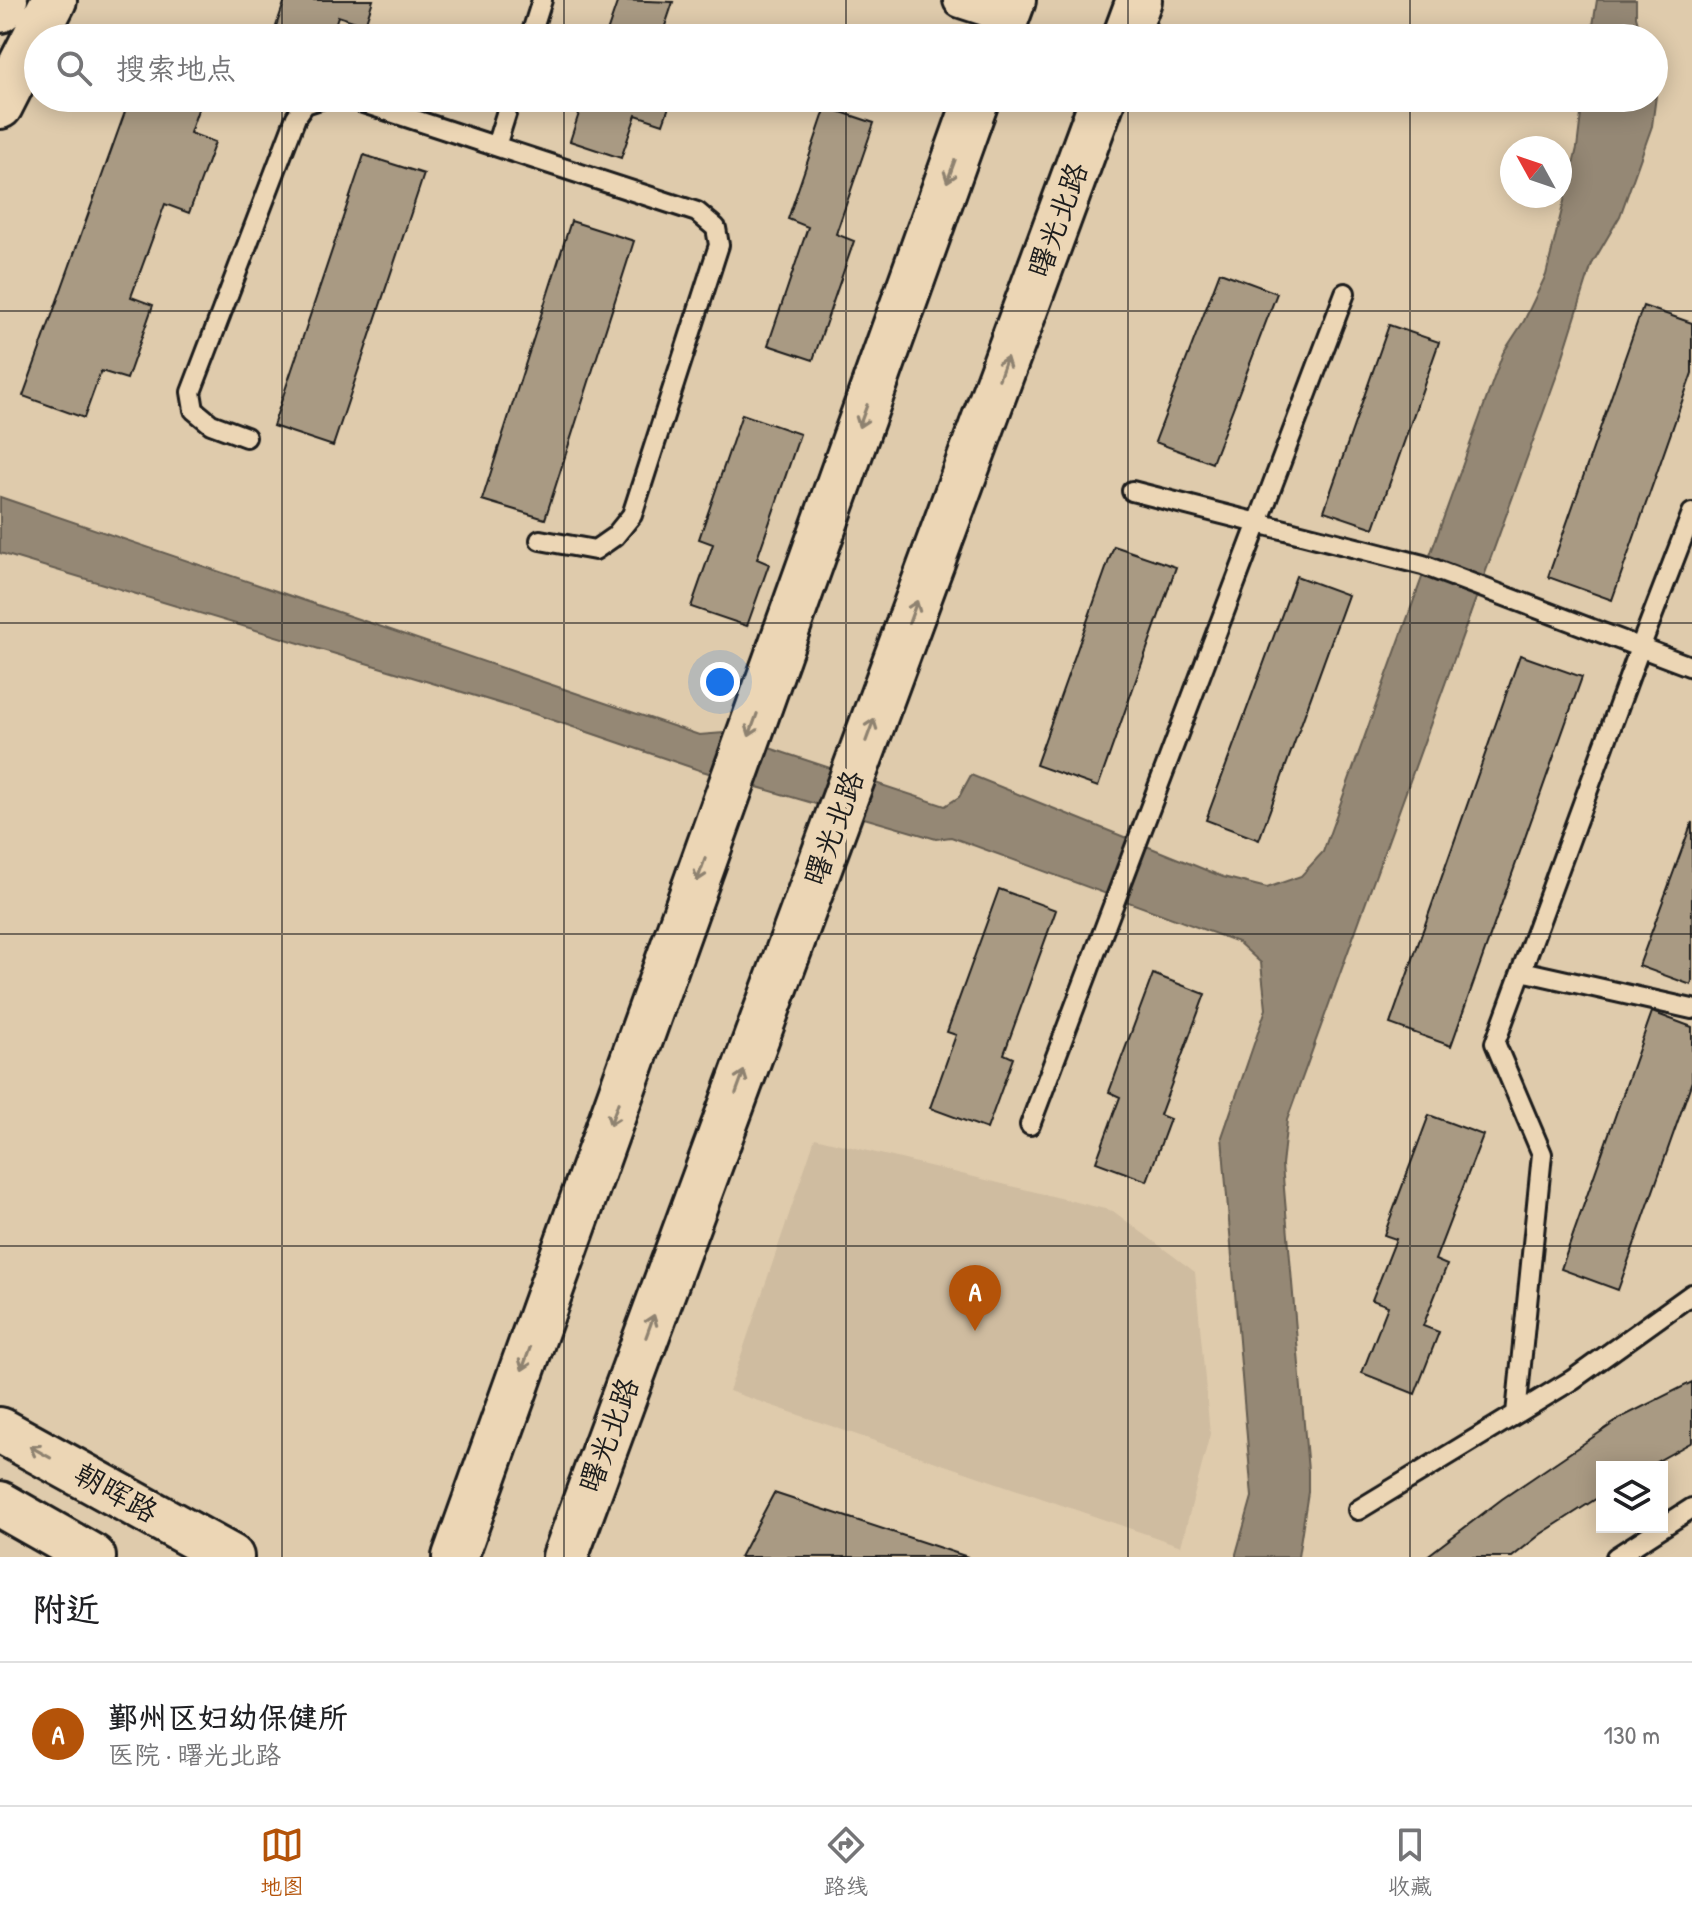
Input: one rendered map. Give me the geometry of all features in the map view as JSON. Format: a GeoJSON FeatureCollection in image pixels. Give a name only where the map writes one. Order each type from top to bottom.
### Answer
{"type":"FeatureCollection","features":[{"type":"Feature","properties":{"kind":"main road"},"geometry":{"type":"LineString","coordinates":[[0,10],[5,0]]}},
{"type":"Feature","properties":{"kind":"main road"},"geometry":{"type":"LineString","coordinates":[[42,24],[54,0]]}},
{"type":"Feature","properties":{"kind":"main road"},"geometry":{"type":"LineString","coordinates":[[1130,24],[1139,0]]}},
{"type":"Feature","properties":{"kind":"main road"},"geometry":{"type":"LineString","coordinates":[[0,106],[24,59]]}},
{"type":"Feature","properties":{"kind":"main road"},"geometry":{"type":"LineString","coordinates":[[455,1557],[972,112]]}},
{"type":"Feature","properties":{"kind":"main road","name":"曙光北路"},"geometry":{"type":"LineString","coordinates":[[565,1557],[1098,112]]}},
{"type":"Feature","properties":{"kind":"main road","name":"朝晖路"},"geometry":{"type":"LineString","coordinates":[[0,1430],[231,1557]]}},
{"type":"Feature","properties":{"kind":"main road"},"geometry":{"type":"LineString","coordinates":[[0,1504],[93,1557]]}},
{"type":"Feature","properties":{"kind":"street"},"geometry":{"type":"LineString","coordinates":[[961,0],[1006,18]]}},
{"type":"Feature","properties":{"kind":"lane"},"geometry":{"type":"LineString","coordinates":[[534,24],[542,0]]}},
{"type":"Feature","properties":{"kind":"lane"},"geometry":{"type":"LineString","coordinates":[[246,437],[211,424],[194,410],[191,392],[299,112]]}},
{"type":"Feature","properties":{"kind":"lane"},"geometry":{"type":"LineString","coordinates":[[391,112],[697,212],[716,228],[719,245],[632,515],[615,536],[595,550],[540,540]]}},
{"type":"Feature","properties":{"kind":"lane"},"geometry":{"type":"LineString","coordinates":[[496,146],[507,112]]}},
{"type":"Feature","properties":{"kind":"lane"},"geometry":{"type":"LineString","coordinates":[[1030,1125],[1345,293]]}},
{"type":"Feature","properties":{"kind":"lane"},"geometry":{"type":"LineString","coordinates":[[1132,491],[1423,565],[1692,667]]}},
{"type":"Feature","properties":{"kind":"lane"},"geometry":{"type":"LineString","coordinates":[[1516,1414],[1542,1154],[1495,1043],[1692,513]]}},
{"type":"Feature","properties":{"kind":"lane"},"geometry":{"type":"LineString","coordinates":[[1522,971],[1692,1009]]}},
{"type":"Feature","properties":{"kind":"lane"},"geometry":{"type":"LineString","coordinates":[[1358,1510],[1572,1380],[1692,1294]]}},
{"type":"Feature","properties":{"kind":"lane"},"geometry":{"type":"LineString","coordinates":[[1616,1557],[1692,1508]]}},
{"type":"Feature","properties":{"kind":"shaded area"},"geometry":{"type":"Polygon","coordinates":[[[1597,0],[1636,0],[1638,24],[1593,24],[1597,0]]]}},
{"type":"Feature","properties":{"kind":"shaded area"},"geometry":{"type":"Polygon","coordinates":[[[1581,112],[1654,112],[1652,126],[1620,216],[1592,264],[1558,372],[1287,1120],[1282,1165],[1308,1471],[1308,1492],[1298,1557],[1236,1557],[1252,1497],[1222,1137],[1266,1009],[1261,963],[1238,942],[951,837],[936,839],[702,771],[532,713],[0,553],[0,497],[699,735],[724,733],[945,806],[959,797],[971,775],[1223,877],[1267,888],[1301,876],[1323,852],[1503,353],[1524,321],[1546,275],[1562,208],[1572,208],[1572,168],[1581,112]]]}},
{"type":"Feature","properties":{"kind":"shaded area"},"geometry":{"type":"Polygon","coordinates":[[[815,1138],[1113,1211],[1195,1272],[1210,1434],[1181,1546],[729,1391],[815,1138]]]}},
{"type":"Feature","properties":{"kind":"building"},"geometry":{"type":"Polygon","coordinates":[[[285,0],[373,0],[365,24],[338,16],[335,24],[277,24],[285,0]]]}},
{"type":"Feature","properties":{"kind":"building"},"geometry":{"type":"Polygon","coordinates":[[[618,0],[673,2],[666,24],[610,24],[618,0]]]}},
{"type":"Feature","properties":{"kind":"building"},"geometry":{"type":"Polygon","coordinates":[[[125,112],[197,112],[190,133],[215,142],[189,213],[165,204],[131,297],[153,305],[127,379],[101,371],[84,418],[23,396],[125,112]]]}},
{"type":"Feature","properties":{"kind":"building"},"geometry":{"type":"Polygon","coordinates":[[[579,112],[667,112],[663,124],[636,115],[621,158],[570,141],[579,112]]]}},
{"type":"Feature","properties":{"kind":"building"},"geometry":{"type":"Polygon","coordinates":[[[824,112],[841,112],[874,123],[836,234],[854,241],[813,360],[768,345],[808,227],[788,219],[824,112]]]}},
{"type":"Feature","properties":{"kind":"building"},"geometry":{"type":"Polygon","coordinates":[[[364,155],[424,174],[333,446],[273,426],[364,155]]]}},
{"type":"Feature","properties":{"kind":"building"},"geometry":{"type":"Polygon","coordinates":[[[571,221],[634,241],[545,519],[482,500],[571,221]]]}},
{"type":"Feature","properties":{"kind":"building"},"geometry":{"type":"Polygon","coordinates":[[[1220,272],[1277,293],[1212,463],[1155,442],[1220,272]]]}},
{"type":"Feature","properties":{"kind":"building"},"geometry":{"type":"Polygon","coordinates":[[[1643,306],[1692,323],[1692,373],[1612,600],[1548,577],[1643,306]]]}},
{"type":"Feature","properties":{"kind":"building"},"geometry":{"type":"Polygon","coordinates":[[[1389,325],[1439,342],[1374,528],[1324,511],[1389,325]]]}},
{"type":"Feature","properties":{"kind":"building"},"geometry":{"type":"Polygon","coordinates":[[[742,414],[800,434],[757,559],[769,564],[747,626],[691,607],[713,544],[699,539],[742,414]]]}},
{"type":"Feature","properties":{"kind":"building"},"geometry":{"type":"Polygon","coordinates":[[[1114,546],[1176,567],[1098,787],[1036,765],[1114,546]]]}},
{"type":"Feature","properties":{"kind":"building"},"geometry":{"type":"Polygon","coordinates":[[[1296,576],[1348,595],[1259,840],[1206,820],[1296,576]]]}},
{"type":"Feature","properties":{"kind":"building"},"geometry":{"type":"Polygon","coordinates":[[[1520,655],[1582,677],[1451,1046],[1390,1024],[1520,655]]]}},
{"type":"Feature","properties":{"kind":"building"},"geometry":{"type":"Polygon","coordinates":[[[1692,822],[1692,981],[1691,985],[1639,966],[1692,822]]]}},
{"type":"Feature","properties":{"kind":"building"},"geometry":{"type":"Polygon","coordinates":[[[999,889],[1056,910],[1004,1054],[1013,1058],[987,1129],[930,1108],[956,1035],[947,1032],[999,889]]]}},
{"type":"Feature","properties":{"kind":"building"},"geometry":{"type":"Polygon","coordinates":[[[1153,974],[1205,994],[1160,1115],[1170,1119],[1147,1181],[1096,1162],[1120,1097],[1109,1092],[1153,974]]]}},
{"type":"Feature","properties":{"kind":"building"},"geometry":{"type":"Polygon","coordinates":[[[1652,1012],[1692,1027],[1692,1081],[1618,1290],[1561,1269],[1652,1012]]]}},
{"type":"Feature","properties":{"kind":"building"},"geometry":{"type":"Polygon","coordinates":[[[1429,1115],[1483,1135],[1435,1260],[1447,1265],[1423,1326],[1439,1332],[1415,1394],[1362,1373],[1388,1306],[1372,1300],[1396,1239],[1384,1235],[1429,1115]]]}},
{"type":"Feature","properties":{"kind":"building"},"geometry":{"type":"Polygon","coordinates":[[[1692,1382],[1692,1442],[1658,1461],[1596,1461],[1596,1499],[1541,1534],[1512,1557],[1426,1557],[1502,1499],[1624,1416],[1692,1382]]]}},
{"type":"Feature","properties":{"kind":"building"},"geometry":{"type":"Polygon","coordinates":[[[774,1493],[968,1557],[740,1557],[774,1493]]]}},
{"type":"Feature","properties":{"kind":"place","name":"鄞州区妇幼保健所"},"geometry":{"type":"Point","coordinates":[975,1331]}}]}
